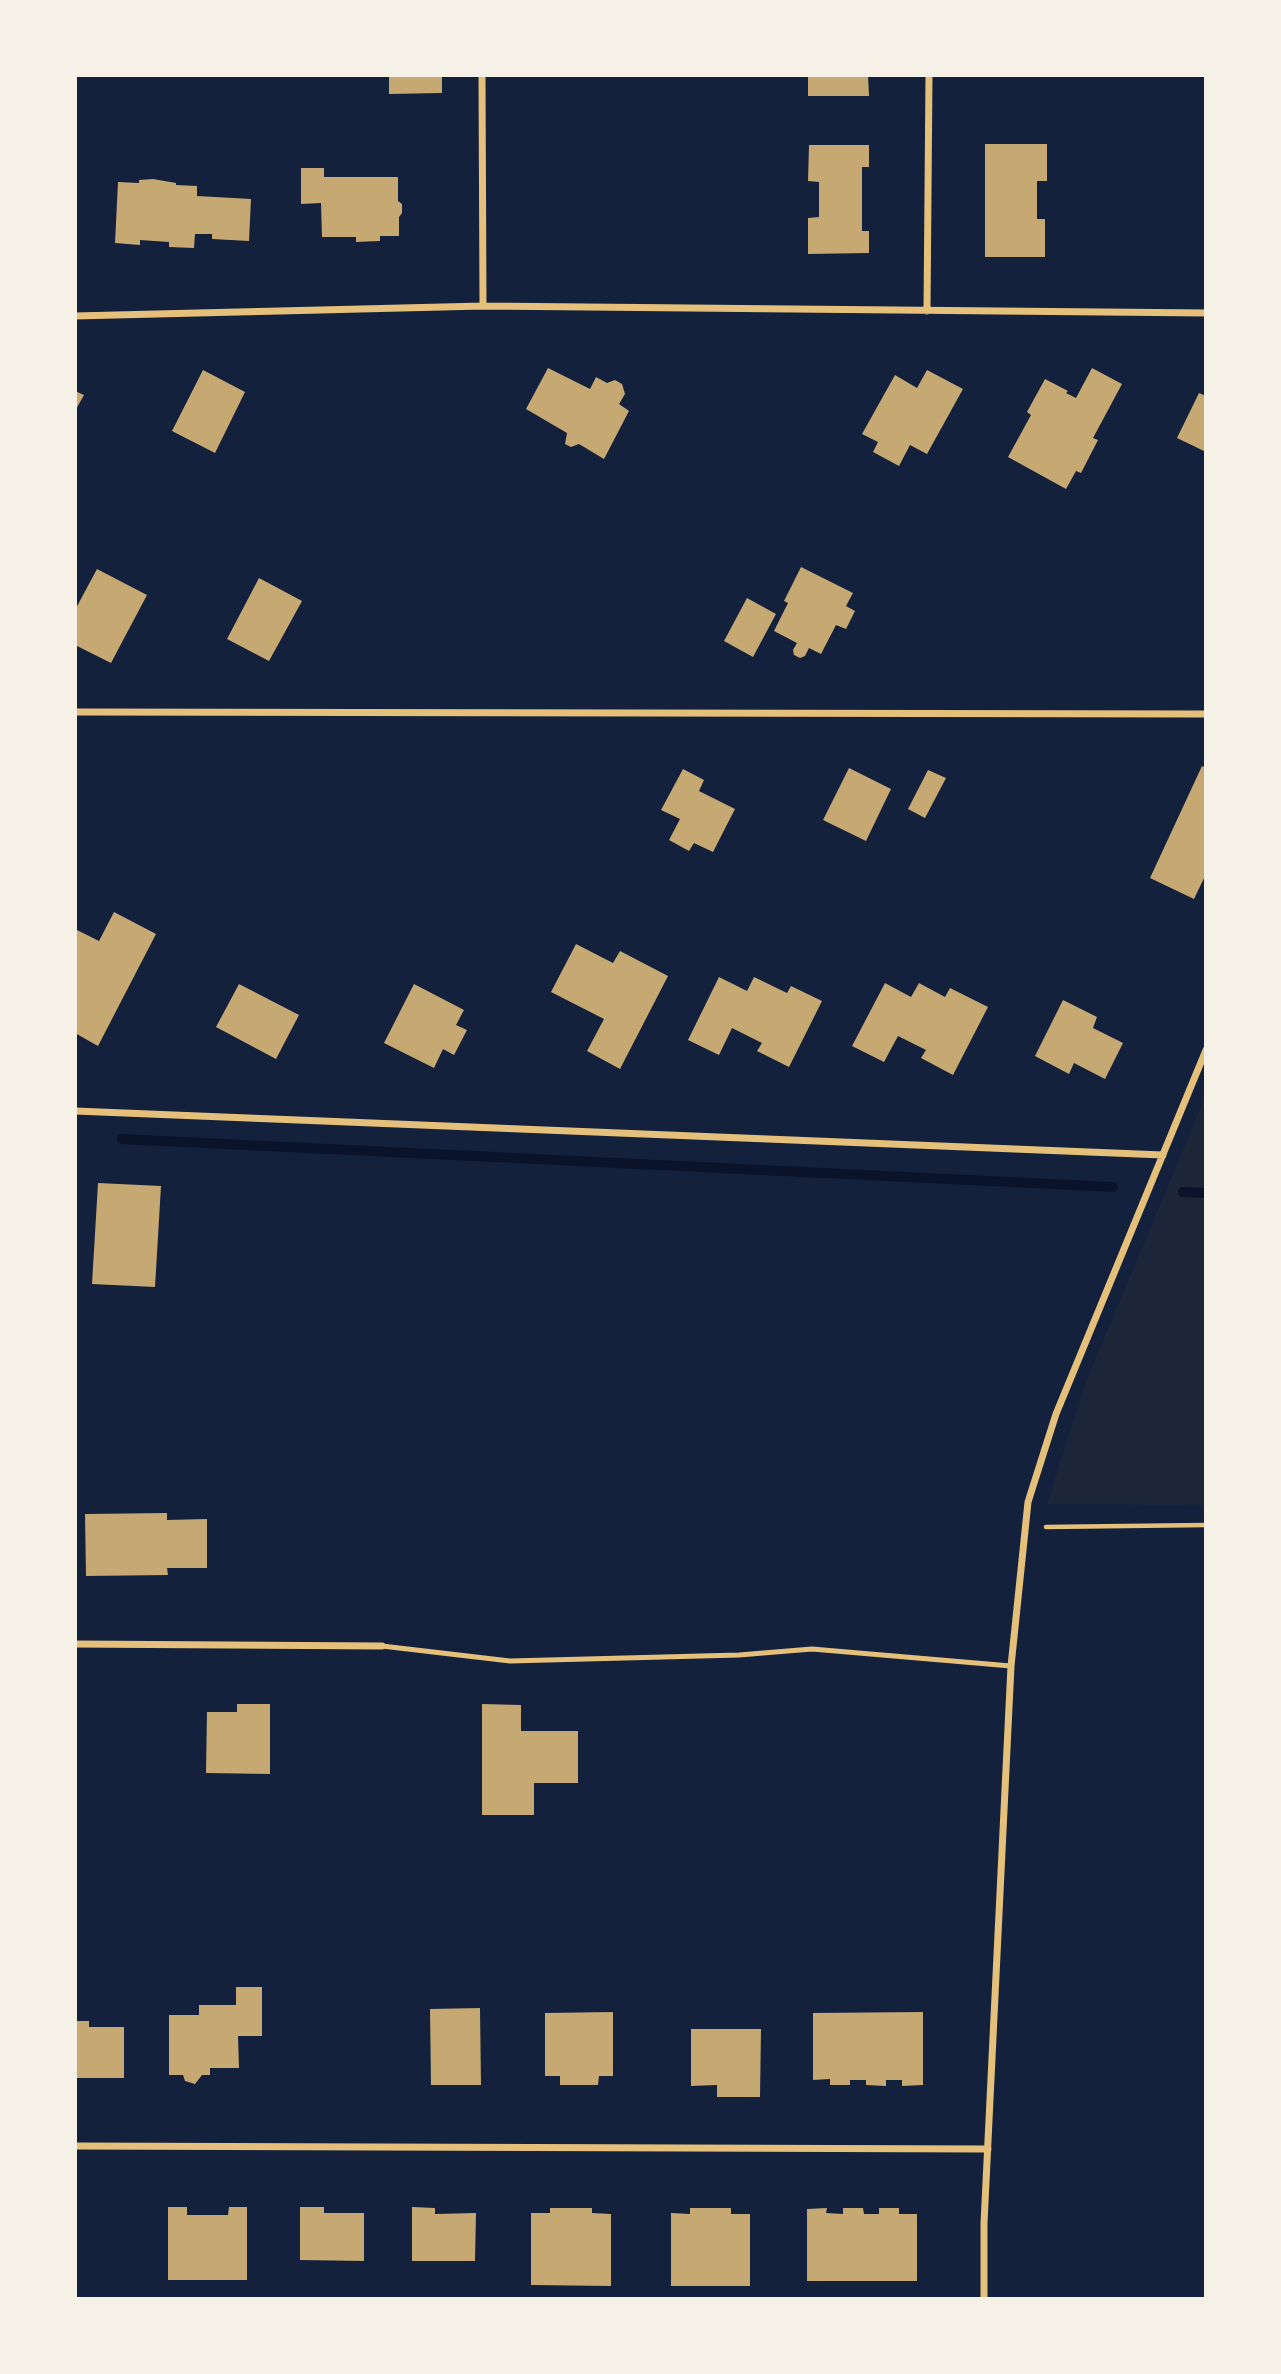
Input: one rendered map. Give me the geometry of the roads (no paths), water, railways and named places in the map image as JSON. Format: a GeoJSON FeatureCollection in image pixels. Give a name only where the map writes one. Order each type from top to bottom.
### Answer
{"type":"FeatureCollection","features":[{"type":"Feature","properties":{"kind":"street"},"geometry":{"type":"LineString","coordinates":[[482,75],[483,306]]}},
{"type":"Feature","properties":{"kind":"street"},"geometry":{"type":"LineString","coordinates":[[927,311],[929,75]]}},
{"type":"Feature","properties":{"kind":"street"},"geometry":{"type":"LineString","coordinates":[[75,316],[483,306],[1206,313]]}},
{"type":"Feature","properties":{"kind":"street"},"geometry":{"type":"LineString","coordinates":[[75,712],[1206,714]]}},
{"type":"Feature","properties":{"kind":"street"},"geometry":{"type":"LineString","coordinates":[[984,2299],[984,2223],[1011,1666],[1028,1502],[1056,1414],[1206,1050]]}},
{"type":"Feature","properties":{"kind":"street"},"geometry":{"type":"LineString","coordinates":[[75,1111],[1163,1155]]}},
{"type":"Feature","properties":{"kind":"street"},"geometry":{"type":"LineString","coordinates":[[75,1644],[382,1646]]}},
{"type":"Feature","properties":{"kind":"street"},"geometry":{"type":"LineString","coordinates":[[75,2146],[988,2149]]}},
{"type":"Feature","properties":{"kind":"lane"},"geometry":{"type":"LineString","coordinates":[[382,1646],[510,1661],[739,1655],[812,1649],[1011,1666]]}},
{"type":"Feature","properties":{"kind":"waterway"},"geometry":{"type":"LineString","coordinates":[[122,1139],[1113,1187]]}},
{"type":"Feature","properties":{"kind":"waterway"},"geometry":{"type":"LineString","coordinates":[[1183,1192],[1206,1193]]}}]}
